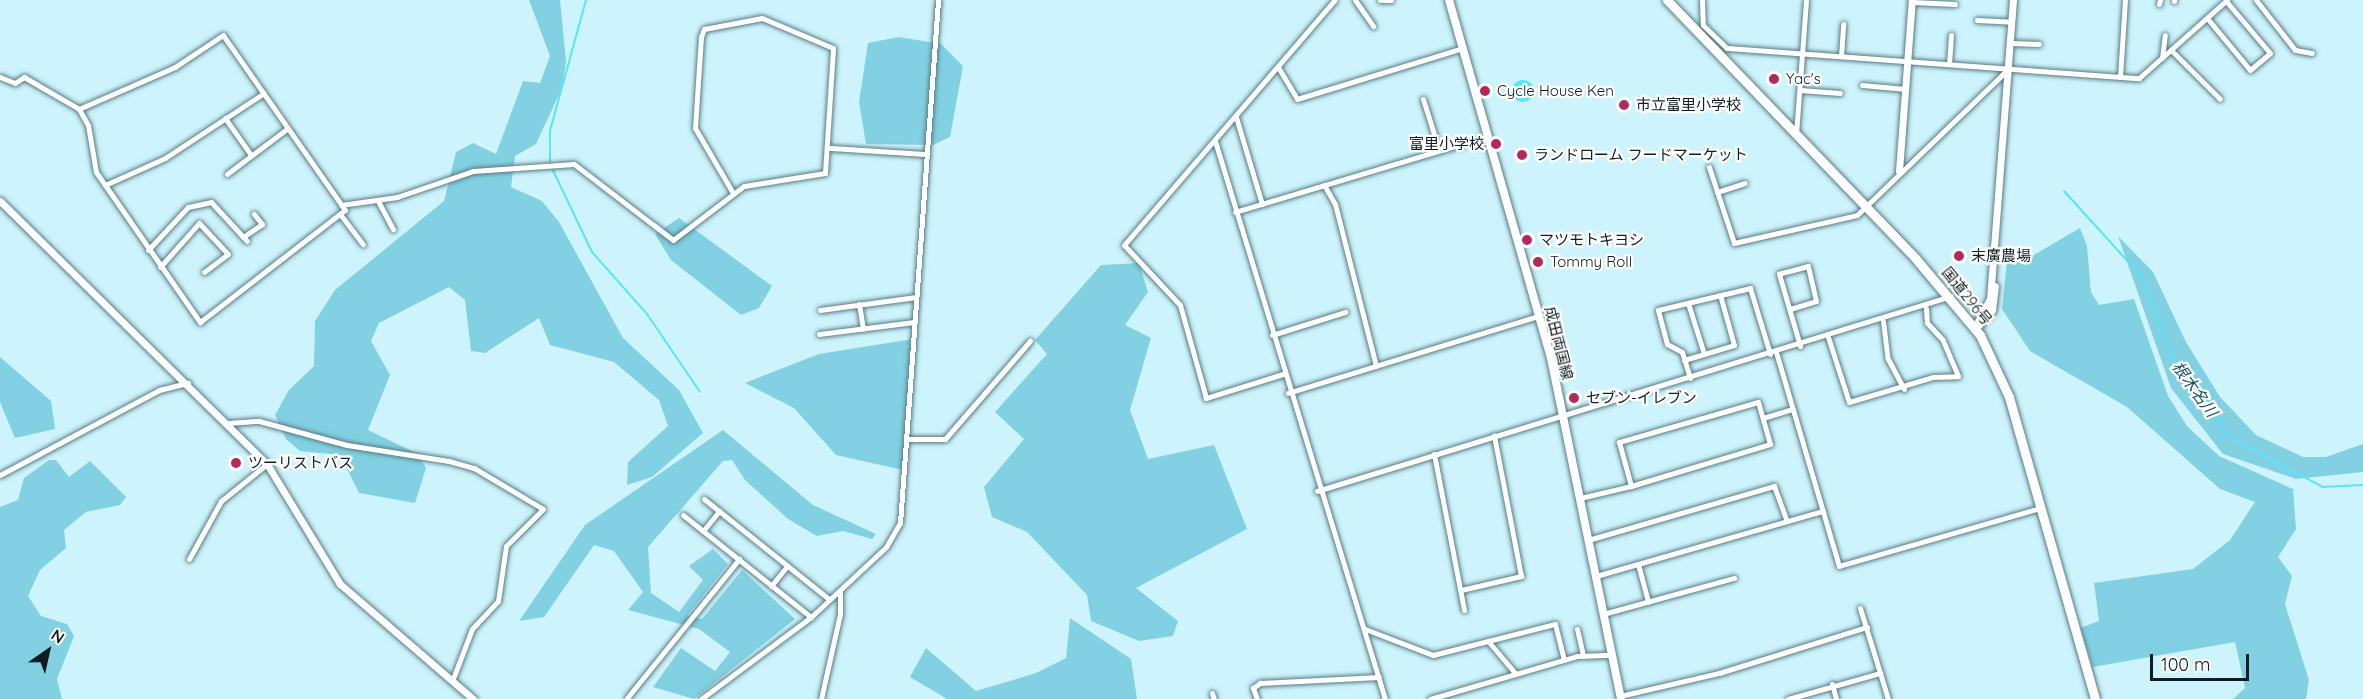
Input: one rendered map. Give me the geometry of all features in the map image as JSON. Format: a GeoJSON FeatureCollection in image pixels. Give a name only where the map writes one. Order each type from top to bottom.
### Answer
{"type":"FeatureCollection","features":[{"type":"Feature","properties":{"kind":"highway","name":"国道296号"},"geometry":{"type":"LineString","coordinates":[[1667,0],[1714,43],[1796,134],[1951,296],[1975,327],[2009,397],[2095,699]]}},
{"type":"Feature","properties":{"kind":"main road","name":"成田両国線"},"geometry":{"type":"LineString","coordinates":[[1449,0],[1539,316],[1563,416],[1620,697]]}},
{"type":"Feature","properties":{"kind":"street"},"geometry":{"type":"LineString","coordinates":[[700,699],[811,617],[886,547],[900,524],[938,0]]}},
{"type":"Feature","properties":{"kind":"street"},"geometry":{"type":"LineString","coordinates":[[1283,374],[1206,399],[1180,305],[1124,249],[1125,240],[1236,117],[1335,0]]}},
{"type":"Feature","properties":{"kind":"street"},"geometry":{"type":"LineString","coordinates":[[1355,0],[1372,26]]}},
{"type":"Feature","properties":{"kind":"street"},"geometry":{"type":"LineString","coordinates":[[1380,0],[1391,0]]}},
{"type":"Feature","properties":{"kind":"street"},"geometry":{"type":"LineString","coordinates":[[1702,0],[1701,20],[1714,43],[1727,48],[2139,78],[2227,0],[2270,53],[2250,70],[2207,18]]}},
{"type":"Feature","properties":{"kind":"street"},"geometry":{"type":"LineString","coordinates":[[1796,134],[1806,0]]}},
{"type":"Feature","properties":{"kind":"street"},"geometry":{"type":"LineString","coordinates":[[1975,327],[1992,310],[2013,0]]}},
{"type":"Feature","properties":{"kind":"street"},"geometry":{"type":"LineString","coordinates":[[2120,77],[2125,0]]}},
{"type":"Feature","properties":{"kind":"street"},"geometry":{"type":"LineString","coordinates":[[2256,0],[2295,50],[2312,52]]}},
{"type":"Feature","properties":{"kind":"street"},"geometry":{"type":"LineString","coordinates":[[1899,171],[1912,1],[1954,4]]}},
{"type":"Feature","properties":{"kind":"street"},"geometry":{"type":"LineString","coordinates":[[341,205],[378,201],[473,171],[574,164],[673,240],[744,186],[825,173],[830,147],[833,48],[762,18],[704,29],[695,128],[733,193]]}},
{"type":"Feature","properties":{"kind":"street"},"geometry":{"type":"LineString","coordinates":[[1977,20],[2012,22]]}},
{"type":"Feature","properties":{"kind":"street"},"geometry":{"type":"LineString","coordinates":[[1841,56],[1843,24]]}},
{"type":"Feature","properties":{"kind":"street"},"geometry":{"type":"LineString","coordinates":[[0,77],[15,83],[24,77],[79,109],[105,185],[200,322],[345,210],[223,35],[175,67],[79,109]]}},
{"type":"Feature","properties":{"kind":"street"},"geometry":{"type":"LineString","coordinates":[[1948,63],[1951,35]]}},
{"type":"Feature","properties":{"kind":"street"},"geometry":{"type":"LineString","coordinates":[[2162,58],[2165,35]]}},
{"type":"Feature","properties":{"kind":"street"},"geometry":{"type":"LineString","coordinates":[[2011,43],[2039,44]]}},
{"type":"Feature","properties":{"kind":"street"},"geometry":{"type":"LineString","coordinates":[[1278,67],[1297,99],[1463,48]]}},
{"type":"Feature","properties":{"kind":"street"},"geometry":{"type":"LineString","coordinates":[[2171,50],[2220,99]]}},
{"type":"Feature","properties":{"kind":"street"},"geometry":{"type":"LineString","coordinates":[[1709,167],[1734,243],[1857,215],[1899,171],[2009,68]]}},
{"type":"Feature","properties":{"kind":"street"},"geometry":{"type":"LineString","coordinates":[[1862,85],[1906,89]]}},
{"type":"Feature","properties":{"kind":"street"},"geometry":{"type":"LineString","coordinates":[[1800,90],[1840,93]]}},
{"type":"Feature","properties":{"kind":"street"},"geometry":{"type":"LineString","coordinates":[[105,185],[165,159],[264,93]]}},
{"type":"Feature","properties":{"kind":"street"},"geometry":{"type":"LineString","coordinates":[[1423,99],[1439,150]]}},
{"type":"Feature","properties":{"kind":"street"},"geometry":{"type":"LineString","coordinates":[[1236,117],[1262,204]]}},
{"type":"Feature","properties":{"kind":"street"},"geometry":{"type":"LineString","coordinates":[[225,118],[251,156]]}},
{"type":"Feature","properties":{"kind":"street"},"geometry":{"type":"LineString","coordinates":[[227,174],[288,128]]}},
{"type":"Feature","properties":{"kind":"street"},"geometry":{"type":"LineString","coordinates":[[1235,212],[1488,136]]}},
{"type":"Feature","properties":{"kind":"street"},"geometry":{"type":"LineString","coordinates":[[1215,141],[1317,491],[1365,629],[1385,699]]}},
{"type":"Feature","properties":{"kind":"street"},"geometry":{"type":"LineString","coordinates":[[830,147],[926,154]]}},
{"type":"Feature","properties":{"kind":"street"},"geometry":{"type":"LineString","coordinates":[[1717,192],[1745,183]]}},
{"type":"Feature","properties":{"kind":"street"},"geometry":{"type":"LineString","coordinates":[[1324,185],[1335,204],[1376,366]]}},
{"type":"Feature","properties":{"kind":"street"},"geometry":{"type":"LineString","coordinates":[[0,201],[189,383],[267,464],[290,494],[321,557],[340,584],[473,699]]}},
{"type":"Feature","properties":{"kind":"street"},"geometry":{"type":"LineString","coordinates":[[148,250],[188,207],[211,201],[245,239],[262,224],[254,214]]}},
{"type":"Feature","properties":{"kind":"street"},"geometry":{"type":"LineString","coordinates":[[378,201],[393,230]]}},
{"type":"Feature","properties":{"kind":"street"},"geometry":{"type":"LineString","coordinates":[[340,214],[363,244]]}},
{"type":"Feature","properties":{"kind":"street"},"geometry":{"type":"LineString","coordinates":[[160,267],[199,223],[228,255],[204,272]]}},
{"type":"Feature","properties":{"kind":"street"},"geometry":{"type":"LineString","coordinates":[[1790,309],[1816,301],[1808,267],[1779,274],[1800,346]]}},
{"type":"Feature","properties":{"kind":"street"},"geometry":{"type":"LineString","coordinates":[[1690,378],[1684,360],[1667,344],[1658,310],[1750,288],[1793,409],[1839,566],[2040,508]]}},
{"type":"Feature","properties":{"kind":"street"},"geometry":{"type":"LineString","coordinates":[[1684,360],[1734,345],[1720,295]]}},
{"type":"Feature","properties":{"kind":"street"},"geometry":{"type":"LineString","coordinates":[[1317,491],[1926,308],[1951,296]]}},
{"type":"Feature","properties":{"kind":"street"},"geometry":{"type":"LineString","coordinates":[[820,309],[916,297]]}},
{"type":"Feature","properties":{"kind":"street"},"geometry":{"type":"LineString","coordinates":[[1688,303],[1704,354]]}},
{"type":"Feature","properties":{"kind":"street"},"geometry":{"type":"LineString","coordinates":[[859,304],[863,329]]}},
{"type":"Feature","properties":{"kind":"street"},"geometry":{"type":"LineString","coordinates":[[1828,337],[1849,402],[1904,389],[1933,377],[1958,376],[1944,340],[1928,323],[1926,308]]}},
{"type":"Feature","properties":{"kind":"street"},"geometry":{"type":"LineString","coordinates":[[1272,335],[1345,312]]}},
{"type":"Feature","properties":{"kind":"street"},"geometry":{"type":"LineString","coordinates":[[1288,393],[1539,316]]}},
{"type":"Feature","properties":{"kind":"street"},"geometry":{"type":"LineString","coordinates":[[1883,321],[1888,359],[1904,389]]}},
{"type":"Feature","properties":{"kind":"street"},"geometry":{"type":"LineString","coordinates":[[819,334],[914,322]]}},
{"type":"Feature","properties":{"kind":"street"},"geometry":{"type":"LineString","coordinates":[[907,439],[945,439],[1030,341]]}},
{"type":"Feature","properties":{"kind":"street"},"geometry":{"type":"LineString","coordinates":[[0,475],[159,390],[189,383]]}},
{"type":"Feature","properties":{"kind":"street"},"geometry":{"type":"LineString","coordinates":[[1580,498],[1631,486],[1770,444],[1758,402],[1619,442],[1631,486]]}},
{"type":"Feature","properties":{"kind":"street"},"geometry":{"type":"LineString","coordinates":[[1763,418],[1793,409]]}},
{"type":"Feature","properties":{"kind":"street"},"geometry":{"type":"LineString","coordinates":[[228,423],[259,421],[347,446],[449,461],[474,468],[543,508],[506,546],[498,601],[472,628],[452,681]]}},
{"type":"Feature","properties":{"kind":"street"},"geometry":{"type":"LineString","coordinates":[[1461,590],[1521,576],[1494,436]]}},
{"type":"Feature","properties":{"kind":"street"},"geometry":{"type":"LineString","coordinates":[[1434,454],[1464,610]]}},
{"type":"Feature","properties":{"kind":"street"},"geometry":{"type":"LineString","coordinates":[[189,559],[221,501],[267,464]]}},
{"type":"Feature","properties":{"kind":"street"},"geometry":{"type":"LineString","coordinates":[[1588,540],[1774,486],[1787,521]]}},
{"type":"Feature","properties":{"kind":"street"},"geometry":{"type":"LineString","coordinates":[[704,499],[829,600]]}},
{"type":"Feature","properties":{"kind":"street"},"geometry":{"type":"LineString","coordinates":[[1596,576],[1823,511]]}},
{"type":"Feature","properties":{"kind":"street"},"geometry":{"type":"LineString","coordinates":[[703,531],[719,512]]}},
{"type":"Feature","properties":{"kind":"street"},"geometry":{"type":"LineString","coordinates":[[683,515],[811,617]]}},
{"type":"Feature","properties":{"kind":"street"},"geometry":{"type":"LineString","coordinates":[[627,698],[739,560]]}},
{"type":"Feature","properties":{"kind":"street"},"geometry":{"type":"LineString","coordinates":[[1638,564],[1648,602]]}},
{"type":"Feature","properties":{"kind":"street"},"geometry":{"type":"LineString","coordinates":[[771,586],[787,566]]}},
{"type":"Feature","properties":{"kind":"street"},"geometry":{"type":"LineString","coordinates":[[1603,614],[1734,578]]}},
{"type":"Feature","properties":{"kind":"street"},"geometry":{"type":"LineString","coordinates":[[821,699],[840,614],[840,590]]}},
{"type":"Feature","properties":{"kind":"street"},"geometry":{"type":"LineString","coordinates":[[1860,608],[1888,699]]}},
{"type":"Feature","properties":{"kind":"street"},"geometry":{"type":"LineString","coordinates":[[1365,629],[1433,655],[1555,624],[1564,660]]}},
{"type":"Feature","properties":{"kind":"street"},"geometry":{"type":"LineString","coordinates":[[1620,697],[1725,672],[1867,627]]}},
{"type":"Feature","properties":{"kind":"street"},"geometry":{"type":"LineString","coordinates":[[1577,629],[1583,656]]}},
{"type":"Feature","properties":{"kind":"street"},"geometry":{"type":"LineString","coordinates":[[1488,641],[1516,674]]}},
{"type":"Feature","properties":{"kind":"street"},"geometry":{"type":"LineString","coordinates":[[1430,699],[1564,660],[1583,656],[1612,655]]}},
{"type":"Feature","properties":{"kind":"street"},"geometry":{"type":"LineString","coordinates":[[1788,699],[1832,684],[1880,673]]}},
{"type":"Feature","properties":{"kind":"street"},"geometry":{"type":"LineString","coordinates":[[1257,699],[1253,688],[1260,683],[1378,677]]}},
{"type":"Feature","properties":{"kind":"street"},"geometry":{"type":"LineString","coordinates":[[1832,684],[1836,699]]}},
{"type":"Feature","properties":{"kind":"shaded area"},"geometry":{"type":"Polygon","coordinates":[[[529,0],[560,0],[566,61],[562,88],[536,144],[515,156],[511,187],[542,201],[559,222],[623,338],[679,390],[703,433],[652,477],[627,485],[628,462],[668,426],[659,400],[614,362],[550,345],[539,318],[485,353],[471,351],[465,300],[449,287],[379,323],[371,341],[390,375],[368,430],[418,454],[426,468],[415,503],[359,493],[340,455],[300,451],[286,439],[275,415],[289,390],[314,366],[315,321],[335,290],[444,201],[456,152],[473,143],[496,154],[523,81],[540,83],[550,56],[529,0]]]}},
{"type":"Feature","properties":{"kind":"shaded area"},"geometry":{"type":"Polygon","coordinates":[[[899,37],[941,44],[963,66],[950,137],[933,145],[866,144],[859,102],[868,43],[899,37]]]}},
{"type":"Feature","properties":{"kind":"shaded area"},"geometry":{"type":"Polygon","coordinates":[[[1523,80],[1531,83],[1534,91],[1531,99],[1523,102],[1515,99],[1512,91],[1515,83],[1523,80]]]}},
{"type":"Feature","properties":{"kind":"shaded area"},"geometry":{"type":"Polygon","coordinates":[[[679,218],[772,286],[759,308],[741,315],[671,260],[655,234],[679,218]]]}},
{"type":"Feature","properties":{"kind":"shaded area"},"geometry":{"type":"Polygon","coordinates":[[[2080,228],[2087,246],[2091,292],[2099,305],[2134,299],[2168,396],[2187,426],[2219,456],[2293,489],[2296,529],[2278,557],[2292,576],[2285,604],[2309,680],[2306,699],[2233,699],[2245,688],[2235,642],[2093,667],[2080,628],[2099,621],[2094,583],[2193,569],[2230,540],[2255,502],[2220,489],[2127,407],[2030,351],[2002,309],[2007,261],[2034,255],[2080,228]]]}},
{"type":"Feature","properties":{"kind":"shaded area"},"geometry":{"type":"Polygon","coordinates":[[[2118,236],[2153,272],[2186,342],[2220,397],[2256,435],[2303,457],[2326,457],[2363,444],[2363,472],[2296,479],[2223,454],[2171,388],[2118,236]]]}},
{"type":"Feature","properties":{"kind":"shaded area"},"geometry":{"type":"Polygon","coordinates":[[[1139,263],[1148,292],[1125,325],[1151,338],[1130,410],[1148,459],[1214,445],[1247,529],[1136,588],[1178,621],[1173,636],[1139,641],[1091,621],[1087,595],[1027,532],[992,517],[984,487],[1024,439],[995,412],[1047,354],[1035,340],[1101,265],[1139,263]]]}},
{"type":"Feature","properties":{"kind":"shaded area"},"geometry":{"type":"Polygon","coordinates":[[[913,339],[903,470],[836,455],[794,408],[745,383],[819,354],[913,339]]]}},
{"type":"Feature","properties":{"kind":"shaded area"},"geometry":{"type":"Polygon","coordinates":[[[0,357],[51,401],[55,429],[15,438],[0,402],[0,357]]]}},
{"type":"Feature","properties":{"kind":"shaded area"},"geometry":{"type":"Polygon","coordinates":[[[723,430],[813,505],[876,534],[872,539],[843,531],[817,536],[788,519],[745,480],[732,460],[723,461],[648,547],[651,593],[679,612],[703,580],[689,566],[713,549],[728,564],[687,616],[702,619],[742,570],[795,619],[694,699],[653,687],[681,648],[715,671],[730,652],[699,629],[628,610],[643,592],[614,551],[594,545],[544,617],[519,621],[585,525],[723,430]]]}},
{"type":"Feature","properties":{"kind":"shaded area"},"geometry":{"type":"Polygon","coordinates":[[[49,460],[56,460],[69,477],[90,461],[126,497],[120,505],[86,512],[64,530],[66,548],[40,570],[28,596],[41,616],[67,624],[74,636],[57,679],[62,699],[0,699],[0,507],[18,500],[24,478],[49,460]]]}},
{"type":"Feature","properties":{"kind":"shaded area"},"geometry":{"type":"Polygon","coordinates":[[[1070,618],[1131,659],[1137,699],[947,699],[910,677],[926,648],[976,691],[1036,673],[1066,658],[1070,618]]]}},
{"type":"Feature","properties":{"kind":"waterway"},"geometry":{"type":"LineString","coordinates":[[586,0],[550,131],[550,164],[592,252],[647,314],[700,392]]}},
{"type":"Feature","properties":{"kind":"waterway","name":"根木名川"},"geometry":{"type":"LineString","coordinates":[[2064,191],[2142,277],[2174,363],[2232,439],[2323,487],[2363,485]]}},
{"type":"Feature","properties":{"kind":"place","name":"Yac's"},"geometry":{"type":"Point","coordinates":[1774,79]}},
{"type":"Feature","properties":{"kind":"place","name":"Cycle House Ken"},"geometry":{"type":"Point","coordinates":[1485,91]}},
{"type":"Feature","properties":{"kind":"place","name":"市立富里小学校"},"geometry":{"type":"Point","coordinates":[1624,105]}},
{"type":"Feature","properties":{"kind":"place","name":"富里小学校"},"geometry":{"type":"Point","coordinates":[1496,144]}},
{"type":"Feature","properties":{"kind":"place","name":"ランドローム フードマーケット"},"geometry":{"type":"Point","coordinates":[1522,155]}},
{"type":"Feature","properties":{"kind":"place","name":"マツモトキヨシ"},"geometry":{"type":"Point","coordinates":[1527,240]}},
{"type":"Feature","properties":{"kind":"place","name":"末廣農場"},"geometry":{"type":"Point","coordinates":[1959,256]}},
{"type":"Feature","properties":{"kind":"place","name":"Tommy Roll"},"geometry":{"type":"Point","coordinates":[1538,262]}},
{"type":"Feature","properties":{"kind":"place","name":"セブン-イレブン"},"geometry":{"type":"Point","coordinates":[1574,398]}},
{"type":"Feature","properties":{"kind":"place","name":"ツーリストバス"},"geometry":{"type":"Point","coordinates":[236,463]}}]}
